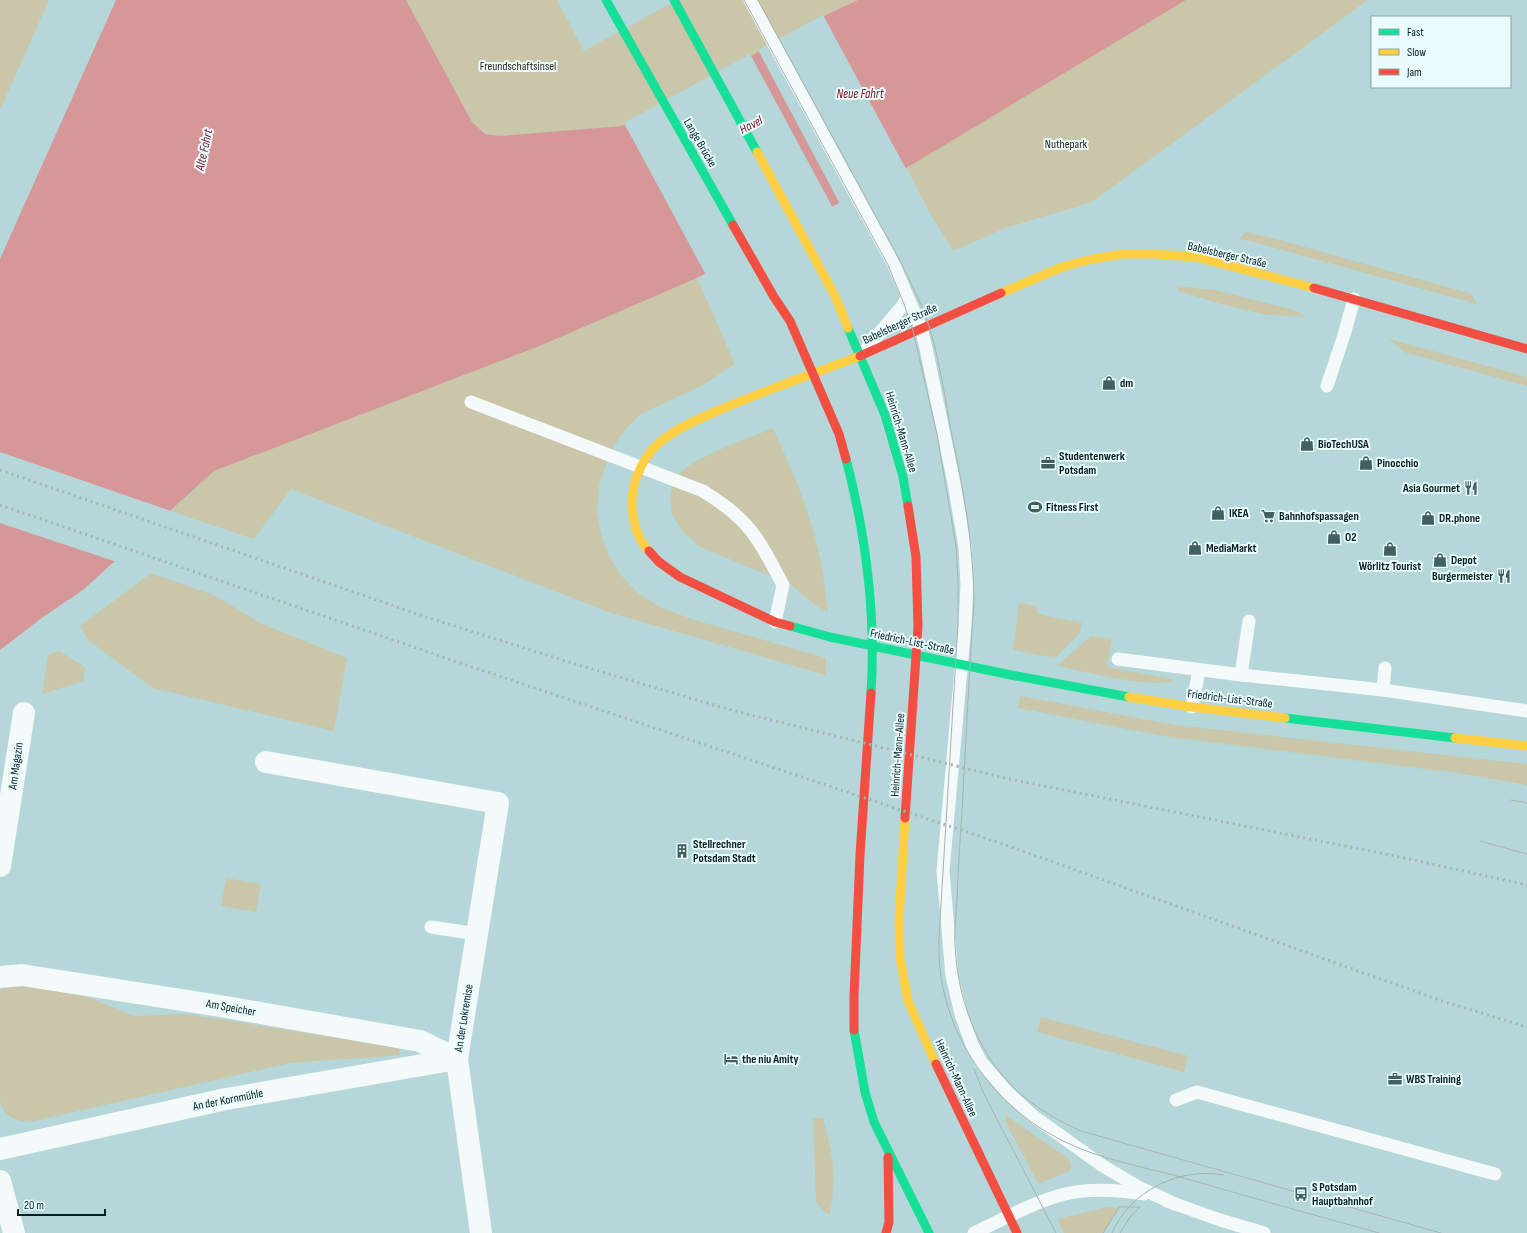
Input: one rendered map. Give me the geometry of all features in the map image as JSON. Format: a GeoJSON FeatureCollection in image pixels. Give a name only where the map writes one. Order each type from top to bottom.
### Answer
{"type":"FeatureCollection","features":[{"type":"Feature","properties":{"kind":"main road","name":"Lange Brücke"},"geometry":{"type":"LineString","coordinates":[[606,0],[774,297],[790,321],[813,374]]}},
{"type":"Feature","properties":{"kind":"main road","name":"Heinrich-Mann-Allee"},"geometry":{"type":"LineString","coordinates":[[675,1],[835,296],[885,415],[903,477],[916,558],[918,626],[902,863],[899,920],[900,958],[908,1001],[931,1054],[1017,1233]]}},
{"type":"Feature","properties":{"kind":"main road","name":"Babelsberger Straße"},"geometry":{"type":"LineString","coordinates":[[860,356],[1062,267],[1092,259],[1123,254],[1156,254],[1196,258],[1354,299],[1527,349]]}},
{"type":"Feature","properties":{"kind":"main road","name":"Friedrich-List-Straße"},"geometry":{"type":"LineString","coordinates":[[860,356],[756,395],[680,428],[664,438],[652,450],[642,464],[636,479],[632,494],[632,512],[637,532],[645,547],[659,562],[680,577],[775,622],[830,637],[1104,693],[1192,707],[1527,746]]}},
{"type":"Feature","properties":{"kind":"main road"},"geometry":{"type":"LineString","coordinates":[[813,374],[839,434],[854,491],[864,544],[872,617],[872,674],[860,855],[854,1028],[859,1060],[874,1122],[929,1233]]}},
{"type":"Feature","properties":{"kind":"main road"},"geometry":{"type":"LineString","coordinates":[[886,1233],[889,1222],[888,1152]]}},
{"type":"Feature","properties":{"kind":"street","name":"Am Magazin"},"geometry":{"type":"LineString","coordinates":[[0,866],[24,713]]}},
{"type":"Feature","properties":{"kind":"street","name":"An der Lokremise"},"geometry":{"type":"LineString","coordinates":[[266,762],[498,803],[457,1059],[481,1233]]}},
{"type":"Feature","properties":{"kind":"street","name":"Am Speicher"},"geometry":{"type":"LineString","coordinates":[[0,977],[22,975],[220,1006],[420,1041],[457,1059]]}},
{"type":"Feature","properties":{"kind":"street","name":"An der Kornmühle"},"geometry":{"type":"LineString","coordinates":[[0,1149],[226,1099],[457,1059]]}},
{"type":"Feature","properties":{"kind":"street"},"geometry":{"type":"LineString","coordinates":[[0,1181],[14,1233]]}},
{"type":"Feature","properties":{"kind":"lane"},"geometry":{"type":"LineString","coordinates":[[750,0],[892,263],[921,328],[949,460],[964,547],[966,585],[964,637],[943,871],[952,976],[961,1014],[972,1045],[981,1062],[1008,1093],[1033,1116],[1103,1166],[1140,1188],[1175,1204]]}},
{"type":"Feature","properties":{"kind":"lane"},"geometry":{"type":"LineString","coordinates":[[860,356],[904,304],[907,297]]}},
{"type":"Feature","properties":{"kind":"lane"},"geometry":{"type":"LineString","coordinates":[[1327,386],[1354,299]]}},
{"type":"Feature","properties":{"kind":"lane"},"geometry":{"type":"LineString","coordinates":[[471,402],[703,491],[723,503],[748,527],[760,544],[783,585],[775,622]]}},
{"type":"Feature","properties":{"kind":"lane"},"geometry":{"type":"LineString","coordinates":[[1241,675],[1249,621]]}},
{"type":"Feature","properties":{"kind":"lane"},"geometry":{"type":"LineString","coordinates":[[1118,659],[1241,675],[1383,690],[1527,711]]}},
{"type":"Feature","properties":{"kind":"lane"},"geometry":{"type":"LineString","coordinates":[[1383,690],[1385,668]]}},
{"type":"Feature","properties":{"kind":"lane"},"geometry":{"type":"LineString","coordinates":[[1192,707],[1199,670]]}},
{"type":"Feature","properties":{"kind":"lane"},"geometry":{"type":"LineString","coordinates":[[431,927],[477,934]]}},
{"type":"Feature","properties":{"kind":"lane"},"geometry":{"type":"LineString","coordinates":[[1176,1100],[1197,1092],[1495,1174]]}},
{"type":"Feature","properties":{"kind":"lane"},"geometry":{"type":"LineString","coordinates":[[974,1233],[1046,1200],[1065,1194],[1092,1190],[1118,1190],[1144,1194],[1220,1220],[1264,1233]]}},
{"type":"Feature","properties":{"kind":"green space"},"geometry":{"type":"Polygon","coordinates":[[[0,0],[49,0],[0,110],[0,0]]]}},
{"type":"Feature","properties":{"kind":"green space","name":"Freundschaftsinsel"},"geometry":{"type":"Polygon","coordinates":[[[406,0],[557,0],[584,51],[677,0],[858,0],[826,15],[622,126],[500,136],[485,134],[472,122],[406,0]]]}},
{"type":"Feature","properties":{"kind":"green space","name":"Nuthepark"},"geometry":{"type":"Polygon","coordinates":[[[1186,0],[1368,0],[1092,202],[1005,228],[953,251],[929,212],[906,167],[1186,0]]]}},
{"type":"Feature","properties":{"kind":"green space"},"geometry":{"type":"Polygon","coordinates":[[[1246,232],[1280,240],[1472,294],[1477,304],[1239,238],[1246,232]]]}},
{"type":"Feature","properties":{"kind":"green space"},"geometry":{"type":"Polygon","coordinates":[[[697,278],[735,364],[701,386],[641,414],[624,431],[610,452],[599,486],[597,512],[602,537],[609,556],[621,575],[638,593],[660,607],[691,619],[826,658],[826,675],[611,613],[291,489],[254,539],[171,511],[214,471],[542,345],[697,278]]]}},
{"type":"Feature","properties":{"kind":"green space"},"geometry":{"type":"Polygon","coordinates":[[[1177,286],[1215,290],[1294,310],[1307,317],[1266,315],[1221,304],[1179,291],[1177,286]]]}},
{"type":"Feature","properties":{"kind":"green space"},"geometry":{"type":"Polygon","coordinates":[[[1389,339],[1527,377],[1527,386],[1404,352],[1389,339]]]}},
{"type":"Feature","properties":{"kind":"green space"},"geometry":{"type":"Polygon","coordinates":[[[773,428],[796,481],[811,523],[821,565],[828,612],[814,604],[790,584],[700,547],[682,531],[672,514],[670,501],[672,487],[680,473],[687,467],[721,449],[773,428]]]}},
{"type":"Feature","properties":{"kind":"green space"},"geometry":{"type":"Polygon","coordinates":[[[151,573],[216,596],[260,623],[347,658],[334,731],[153,688],[89,641],[80,626],[151,573]]]}},
{"type":"Feature","properties":{"kind":"green space"},"geometry":{"type":"Polygon","coordinates":[[[1019,603],[1037,606],[1037,614],[1082,623],[1080,633],[1055,658],[1013,650],[1019,603]]]}},
{"type":"Feature","properties":{"kind":"green space"},"geometry":{"type":"Polygon","coordinates":[[[1091,636],[1112,639],[1107,667],[1172,679],[1172,682],[1158,683],[1129,681],[1057,666],[1091,636]]]}},
{"type":"Feature","properties":{"kind":"green space"},"geometry":{"type":"Polygon","coordinates":[[[59,651],[85,667],[83,681],[42,694],[48,655],[59,651]]]}},
{"type":"Feature","properties":{"kind":"green space"},"geometry":{"type":"Polygon","coordinates":[[[1020,696],[1175,725],[1527,764],[1527,785],[1457,773],[1169,737],[1018,708],[1020,696]]]}},
{"type":"Feature","properties":{"kind":"green space"},"geometry":{"type":"Polygon","coordinates":[[[226,878],[261,884],[256,912],[221,906],[226,878]]]}},
{"type":"Feature","properties":{"kind":"green space"},"geometry":{"type":"Polygon","coordinates":[[[17,981],[72,991],[135,1016],[186,1014],[400,1048],[399,1055],[286,1064],[34,1121],[23,1121],[13,1118],[5,1112],[0,1101],[0,991],[17,981]]]}},
{"type":"Feature","properties":{"kind":"green space"},"geometry":{"type":"Polygon","coordinates":[[[1041,1017],[1188,1056],[1184,1072],[1037,1032],[1041,1017]]]}},
{"type":"Feature","properties":{"kind":"green space"},"geometry":{"type":"Polygon","coordinates":[[[1005,1116],[1069,1159],[1071,1167],[1069,1171],[1038,1184],[1005,1120],[1005,1116]]]}},
{"type":"Feature","properties":{"kind":"green space"},"geometry":{"type":"Polygon","coordinates":[[[813,1118],[823,1118],[833,1166],[833,1188],[830,1214],[826,1213],[816,1202],[813,1118]]]}},
{"type":"Feature","properties":{"kind":"green space"},"geometry":{"type":"Polygon","coordinates":[[[1108,1207],[1119,1208],[1103,1233],[1064,1233],[1057,1219],[1108,1207]]]}},
{"type":"Feature","properties":{"kind":"water"},"geometry":{"type":"Polygon","coordinates":[[[116,0],[406,0],[472,122],[485,134],[500,136],[622,126],[826,15],[858,0],[1186,0],[913,164],[697,278],[542,345],[214,471],[83,590],[43,617],[0,650],[0,259],[116,0]]]}},
{"type":"Feature","properties":{"kind":"pier"},"geometry":{"type":"Polygon","coordinates":[[[823,15],[906,169],[840,204],[758,50],[823,15]]]}},
{"type":"Feature","properties":{"kind":"pier"},"geometry":{"type":"Polygon","coordinates":[[[750,54],[833,208],[706,275],[624,123],[750,54]]]}},
{"type":"Feature","properties":{"kind":"pier"},"geometry":{"type":"Polygon","coordinates":[[[0,452],[173,512],[117,562],[0,523],[0,452]]]}},
{"type":"Feature","properties":{"kind":"tram line"},"geometry":{"type":"LineString","coordinates":[[744,0],[888,265],[913,331],[937,434],[956,546],[958,581],[958,624],[939,958],[946,1001],[954,1025],[965,1048],[978,1069],[1012,1106],[1031,1122],[1067,1143],[1116,1161],[1184,1178],[1379,1233]]}},
{"type":"Feature","properties":{"kind":"tram line"},"geometry":{"type":"LineString","coordinates":[[758,0],[907,275],[929,326],[939,367],[964,498],[970,538],[974,601],[955,928],[957,969],[968,1015],[989,1057],[1003,1076],[1020,1093],[1039,1108],[1081,1131],[1441,1233]]}},
{"type":"Feature","properties":{"kind":"tram line"},"geometry":{"type":"LineString","coordinates":[[1511,800],[1527,803]]}},
{"type":"Feature","properties":{"kind":"tram line"},"geometry":{"type":"LineString","coordinates":[[1480,841],[1527,854]]}},
{"type":"Feature","properties":{"kind":"tram line"},"geometry":{"type":"LineString","coordinates":[[974,1069],[984,1094],[1056,1233]]}},
{"type":"Feature","properties":{"kind":"tram line"},"geometry":{"type":"LineString","coordinates":[[1112,1233],[1120,1218],[1131,1205],[1143,1194],[1158,1185],[1173,1179],[1190,1175],[1206,1173],[1223,1175]]}},
{"type":"Feature","properties":{"kind":"tram line"},"geometry":{"type":"LineString","coordinates":[[1103,1233],[1118,1207],[1140,1207],[1130,1217],[1120,1233]]}},
{"type":"Feature","properties":{"kind":"railway"},"geometry":{"type":"LineString","coordinates":[[0,470],[426,617],[575,664],[731,710],[1009,779],[1395,856],[1527,885]]}},
{"type":"Feature","properties":{"kind":"railway"},"geometry":{"type":"LineString","coordinates":[[0,505],[466,665],[1003,844],[1442,1001],[1527,1027]]}},
{"type":"Feature","properties":{"kind":"traffic: fast"},"geometry":{"type":"LineString","coordinates":[[606,0],[733,225]]}},
{"type":"Feature","properties":{"kind":"traffic: fast"},"geometry":{"type":"LineString","coordinates":[[674,0],[757,152]]}},
{"type":"Feature","properties":{"kind":"traffic: fast"},"geometry":{"type":"LineString","coordinates":[[848,328],[885,415],[903,477],[908,506]]}},
{"type":"Feature","properties":{"kind":"traffic: fast"},"geometry":{"type":"LineString","coordinates":[[846,459],[859,517],[868,575],[872,634],[871,693]]}},
{"type":"Feature","properties":{"kind":"traffic: fast"},"geometry":{"type":"LineString","coordinates":[[790,626],[830,637],[1011,675],[1129,697]]}},
{"type":"Feature","properties":{"kind":"traffic: fast"},"geometry":{"type":"LineString","coordinates":[[1285,718],[1455,738]]}},
{"type":"Feature","properties":{"kind":"traffic: fast"},"geometry":{"type":"LineString","coordinates":[[854,1030],[865,1092],[874,1122],[929,1233]]}},
{"type":"Feature","properties":{"kind":"traffic: slow"},"geometry":{"type":"LineString","coordinates":[[757,152],[835,296],[848,328]]}},
{"type":"Feature","properties":{"kind":"traffic: slow"},"geometry":{"type":"LineString","coordinates":[[1001,293],[1062,267],[1092,259],[1123,254],[1156,254],[1196,257],[1314,288]]}},
{"type":"Feature","properties":{"kind":"traffic: slow"},"geometry":{"type":"LineString","coordinates":[[649,551],[638,535],[634,522],[632,503],[634,485],[637,476],[646,458],[658,444],[679,429],[724,408],[860,356]]}},
{"type":"Feature","properties":{"kind":"traffic: slow"},"geometry":{"type":"LineString","coordinates":[[1129,697],[1192,707],[1285,718]]}},
{"type":"Feature","properties":{"kind":"traffic: slow"},"geometry":{"type":"LineString","coordinates":[[1455,738],[1527,746]]}},
{"type":"Feature","properties":{"kind":"traffic: slow"},"geometry":{"type":"LineString","coordinates":[[905,818],[899,920],[900,958],[908,1001],[936,1064]]}},
{"type":"Feature","properties":{"kind":"traffic: jam"},"geometry":{"type":"LineString","coordinates":[[733,225],[774,297],[790,321],[839,434],[846,459]]}},
{"type":"Feature","properties":{"kind":"traffic: jam"},"geometry":{"type":"LineString","coordinates":[[1314,288],[1527,349]]}},
{"type":"Feature","properties":{"kind":"traffic: jam"},"geometry":{"type":"LineString","coordinates":[[860,356],[1001,293]]}},
{"type":"Feature","properties":{"kind":"traffic: jam"},"geometry":{"type":"LineString","coordinates":[[905,818],[918,627],[916,557],[908,506]]}},
{"type":"Feature","properties":{"kind":"traffic: jam"},"geometry":{"type":"LineString","coordinates":[[649,551],[659,562],[680,577],[775,622],[790,626]]}},
{"type":"Feature","properties":{"kind":"traffic: jam"},"geometry":{"type":"LineString","coordinates":[[854,1030],[860,855],[871,693]]}},
{"type":"Feature","properties":{"kind":"traffic: jam"},"geometry":{"type":"LineString","coordinates":[[936,1064],[1017,1233]]}},
{"type":"Feature","properties":{"kind":"traffic: jam"},"geometry":{"type":"LineString","coordinates":[[886,1233],[889,1222],[888,1157]]}},
{"type":"Feature","properties":{"kind":"place","name":"dm"},"geometry":{"type":"Point","coordinates":[1109,383]}},
{"type":"Feature","properties":{"kind":"place","name":"BioTechUSA"},"geometry":{"type":"Point","coordinates":[1307,444]}},
{"type":"Feature","properties":{"kind":"place","name":"Studentenwerk Potsdam"},"geometry":{"type":"Point","coordinates":[1048,463]}},
{"type":"Feature","properties":{"kind":"place","name":"Pinocchio"},"geometry":{"type":"Point","coordinates":[1366,463]}},
{"type":"Feature","properties":{"kind":"place","name":"Asia Gourmet"},"geometry":{"type":"Point","coordinates":[1471,488]}},
{"type":"Feature","properties":{"kind":"place","name":"Fitness First"},"geometry":{"type":"Point","coordinates":[1035,507]}},
{"type":"Feature","properties":{"kind":"place","name":"IKEA"},"geometry":{"type":"Point","coordinates":[1218,513]}},
{"type":"Feature","properties":{"kind":"place","name":"Bahnhofspassagen"},"geometry":{"type":"Point","coordinates":[1268,516]}},
{"type":"Feature","properties":{"kind":"place","name":"DR.phone"},"geometry":{"type":"Point","coordinates":[1428,518]}},
{"type":"Feature","properties":{"kind":"place","name":"O2"},"geometry":{"type":"Point","coordinates":[1334,537]}},
{"type":"Feature","properties":{"kind":"place","name":"MediaMarkt"},"geometry":{"type":"Point","coordinates":[1195,548]}},
{"type":"Feature","properties":{"kind":"place","name":"Wörlitz Tourist"},"geometry":{"type":"Point","coordinates":[1390,549]}},
{"type":"Feature","properties":{"kind":"place","name":"Depot"},"geometry":{"type":"Point","coordinates":[1440,560]}},
{"type":"Feature","properties":{"kind":"place","name":"Burgermeister"},"geometry":{"type":"Point","coordinates":[1504,576]}},
{"type":"Feature","properties":{"kind":"place","name":"Stellrechner Potsdam Stadt"},"geometry":{"type":"Point","coordinates":[682,851]}},
{"type":"Feature","properties":{"kind":"place","name":"the niu Amity"},"geometry":{"type":"Point","coordinates":[731,1059]}},
{"type":"Feature","properties":{"kind":"place","name":"WBS Training"},"geometry":{"type":"Point","coordinates":[1395,1079]}},
{"type":"Feature","properties":{"kind":"place","name":"S Potsdam Hauptbahnhof"},"geometry":{"type":"Point","coordinates":[1301,1194]}},
{"type":"Feature","properties":{"kind":"water label","name":"Neue Fahrt"},"geometry":{"type":"Point","coordinates":[860,94]}},
{"type":"Feature","properties":{"kind":"water label","name":"Havel"},"geometry":{"type":"Point","coordinates":[751,125]}},
{"type":"Feature","properties":{"kind":"water label","name":"Alte Fahrt"},"geometry":{"type":"Point","coordinates":[204,150]}}]}
